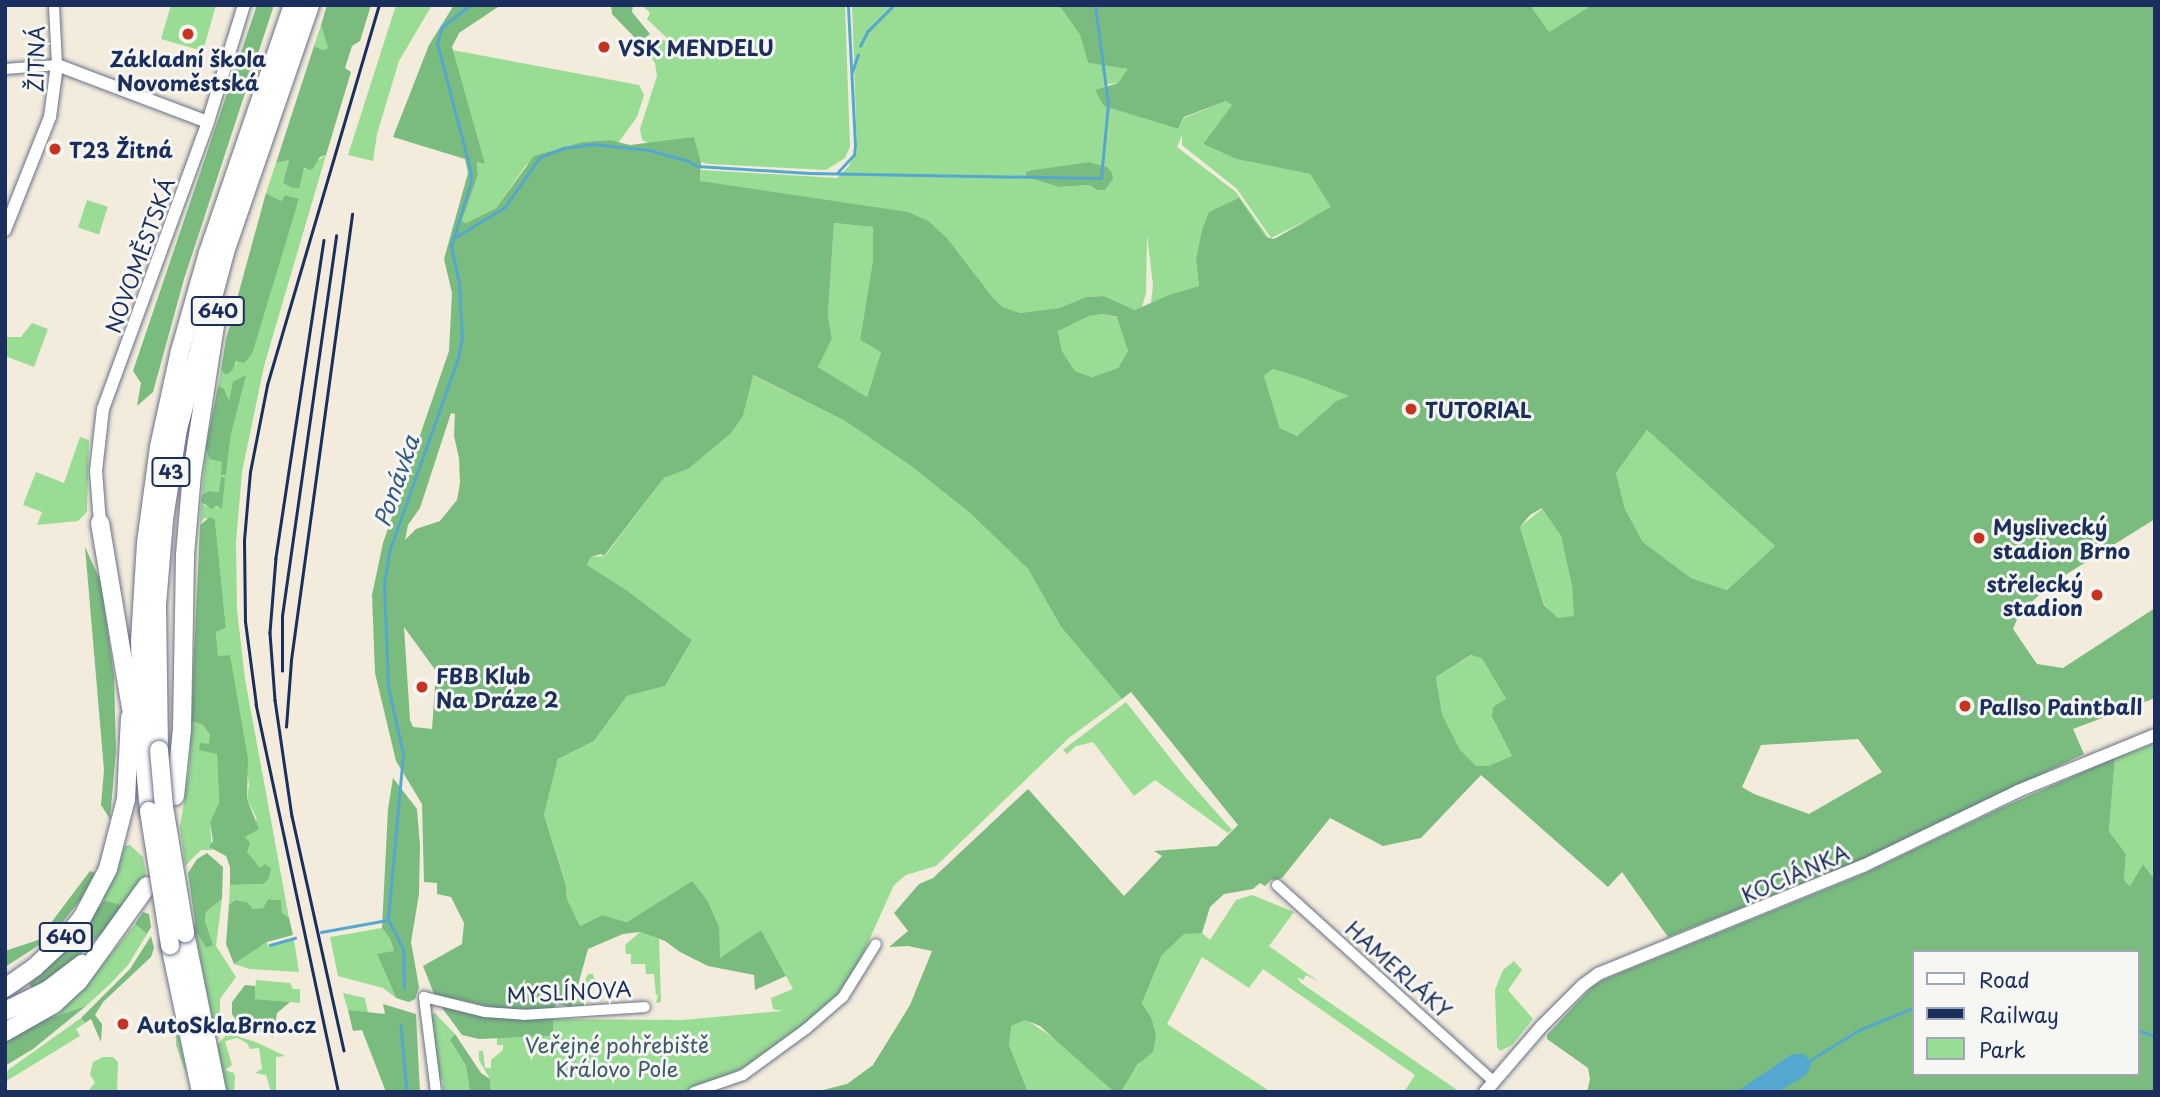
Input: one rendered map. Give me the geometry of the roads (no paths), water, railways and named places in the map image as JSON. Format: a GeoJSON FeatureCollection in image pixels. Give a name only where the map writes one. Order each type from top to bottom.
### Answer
{"type":"FeatureCollection","features":[{"type":"Feature","properties":{"kind":"highway","name":"43"},"geometry":{"type":"LineString","coordinates":[[201,1092],[170,945],[149,809],[142,722],[142,591],[156,468],[180,351],[224,203],[293,5]]}},
{"type":"Feature","properties":{"kind":"highway","name":"43"},"geometry":{"type":"LineString","coordinates":[[217,1092],[185,933],[166,820],[159,750],[157,606],[170,475],[195,358],[241,202],[310,5]]}},
{"type":"Feature","properties":{"kind":"highway","name":"640"},"geometry":{"type":"LineString","coordinates":[[176,796],[182,729],[185,555],[192,474],[205,379],[241,202]]}},
{"type":"Feature","properties":{"kind":"highway"},"geometry":{"type":"LineString","coordinates":[[100,523],[131,702],[136,761],[149,809]]}},
{"type":"Feature","properties":{"kind":"highway","name":"640"},"geometry":{"type":"LineString","coordinates":[[5,988],[35,967],[64,940],[82,918],[108,869],[126,799],[132,638],[142,591]]}},
{"type":"Feature","properties":{"kind":"highway","name":"640"},"geometry":{"type":"LineString","coordinates":[[5,1032],[33,1018],[71,988],[147,886]]}},
{"type":"Feature","properties":{"kind":"highway","name":"640"},"geometry":{"type":"LineString","coordinates":[[5,1011],[48,990],[73,972],[114,933]]}},
{"type":"Feature","properties":{"kind":"street","name":"ŽITNÁ"},"geometry":{"type":"LineString","coordinates":[[5,230],[50,117],[57,65],[54,5]]}},
{"type":"Feature","properties":{"kind":"street","name":"NOVOMĚSTSKÁ"},"geometry":{"type":"LineString","coordinates":[[100,523],[96,471],[103,409],[208,122],[244,5]]}},
{"type":"Feature","properties":{"kind":"street"},"geometry":{"type":"LineString","coordinates":[[5,69],[57,65],[208,122]]}},
{"type":"Feature","properties":{"kind":"street","name":"KOCIÁNKA"},"geometry":{"type":"LineString","coordinates":[[1485,1092],[1564,1003],[1598,974],[1839,876],[2018,790],[2155,735]]}},
{"type":"Feature","properties":{"kind":"street","name":"HAMERLÁKY"},"geometry":{"type":"LineString","coordinates":[[1277,885],[1493,1081]]}},
{"type":"Feature","properties":{"kind":"street"},"geometry":{"type":"LineString","coordinates":[[694,1092],[743,1075],[806,1029],[843,997],[876,944]]}},
{"type":"Feature","properties":{"kind":"street","name":"MYSLÍNOVA"},"geometry":{"type":"LineString","coordinates":[[436,1092],[424,997],[485,1012],[511,1014],[645,1007]]}},
{"type":"Feature","properties":{"kind":"water"},"geometry":{"type":"Polygon","coordinates":[[[1792,1054],[1804,1054],[1812,1063],[1806,1075],[1777,1092],[1736,1092],[1792,1054]]]}},
{"type":"Feature","properties":{"kind":"waterway","name":"Ponávka"},"geometry":{"type":"LineString","coordinates":[[404,988],[403,949],[388,919],[403,754],[388,687],[384,584],[389,552],[458,358],[462,338],[459,284],[451,246],[471,181],[470,169],[437,43],[442,27],[470,5]]}},
{"type":"Feature","properties":{"kind":"waterway"},"geometry":{"type":"LineString","coordinates":[[837,173],[854,155],[855,145],[848,5]]}},
{"type":"Feature","properties":{"kind":"waterway"},"geometry":{"type":"LineString","coordinates":[[860,46],[867,32],[894,5]]}},
{"type":"Feature","properties":{"kind":"waterway"},"geometry":{"type":"LineString","coordinates":[[454,238],[504,208],[540,157],[564,148],[593,144],[649,150],[689,161],[697,166],[809,173],[1101,178],[1108,104],[1095,5]]}},
{"type":"Feature","properties":{"kind":"waterway"},"geometry":{"type":"LineString","coordinates":[[852,72],[858,55]]}},
{"type":"Feature","properties":{"kind":"waterway"},"geometry":{"type":"LineString","coordinates":[[321,932],[387,920]]}},
{"type":"Feature","properties":{"kind":"waterway"},"geometry":{"type":"LineString","coordinates":[[270,945],[295,938]]}},
{"type":"Feature","properties":{"kind":"waterway"},"geometry":{"type":"LineString","coordinates":[[1807,1062],[1859,1030],[1912,1008]]}},
{"type":"Feature","properties":{"kind":"waterway","name":"Ponávka"},"geometry":{"type":"LineString","coordinates":[[401,1025],[407,1092]]}},
{"type":"Feature","properties":{"kind":"waterway"},"geometry":{"type":"LineString","coordinates":[[2139,1031],[2155,1036]]}},
{"type":"Feature","properties":{"kind":"railway"},"geometry":{"type":"LineString","coordinates":[[338,1092],[256,705],[245,622],[244,540],[250,472],[267,385],[379,5]]}},
{"type":"Feature","properties":{"kind":"railway"},"geometry":{"type":"LineString","coordinates":[[286,727],[291,660],[352,214]]}},
{"type":"Feature","properties":{"kind":"railway"},"geometry":{"type":"LineString","coordinates":[[282,671],[282,616],[336,236]]}},
{"type":"Feature","properties":{"kind":"railway"},"geometry":{"type":"LineString","coordinates":[[324,240],[276,558],[270,633],[275,700],[292,816],[344,1050]]}},
{"type":"Feature","properties":{"kind":"place","name":"Základní škola Novoměstská"},"geometry":{"type":"Point","coordinates":[188,34]}},
{"type":"Feature","properties":{"kind":"place","name":"VSK MENDELU"},"geometry":{"type":"Point","coordinates":[604,47]}},
{"type":"Feature","properties":{"kind":"place","name":"T23 Žitná"},"geometry":{"type":"Point","coordinates":[55,149]}},
{"type":"Feature","properties":{"kind":"place","name":"TUTORIAL"},"geometry":{"type":"Point","coordinates":[1411,409]}},
{"type":"Feature","properties":{"kind":"place","name":"Myslivecký stadion Brno"},"geometry":{"type":"Point","coordinates":[1979,538]}},
{"type":"Feature","properties":{"kind":"place","name":"střelecký stadion"},"geometry":{"type":"Point","coordinates":[2097,595]}},
{"type":"Feature","properties":{"kind":"place","name":"FBB Klub Na Dráze 2"},"geometry":{"type":"Point","coordinates":[422,687]}},
{"type":"Feature","properties":{"kind":"place","name":"Pallso Paintball"},"geometry":{"type":"Point","coordinates":[1965,706]}},
{"type":"Feature","properties":{"kind":"place","name":"AutoSklaBrno.cz"},"geometry":{"type":"Point","coordinates":[123,1024]}},
{"type":"Feature","properties":{"kind":"park label","name":"Veřejné pohřebiště Královo Pole"},"geometry":{"type":"Point","coordinates":[617,1056]}}]}
